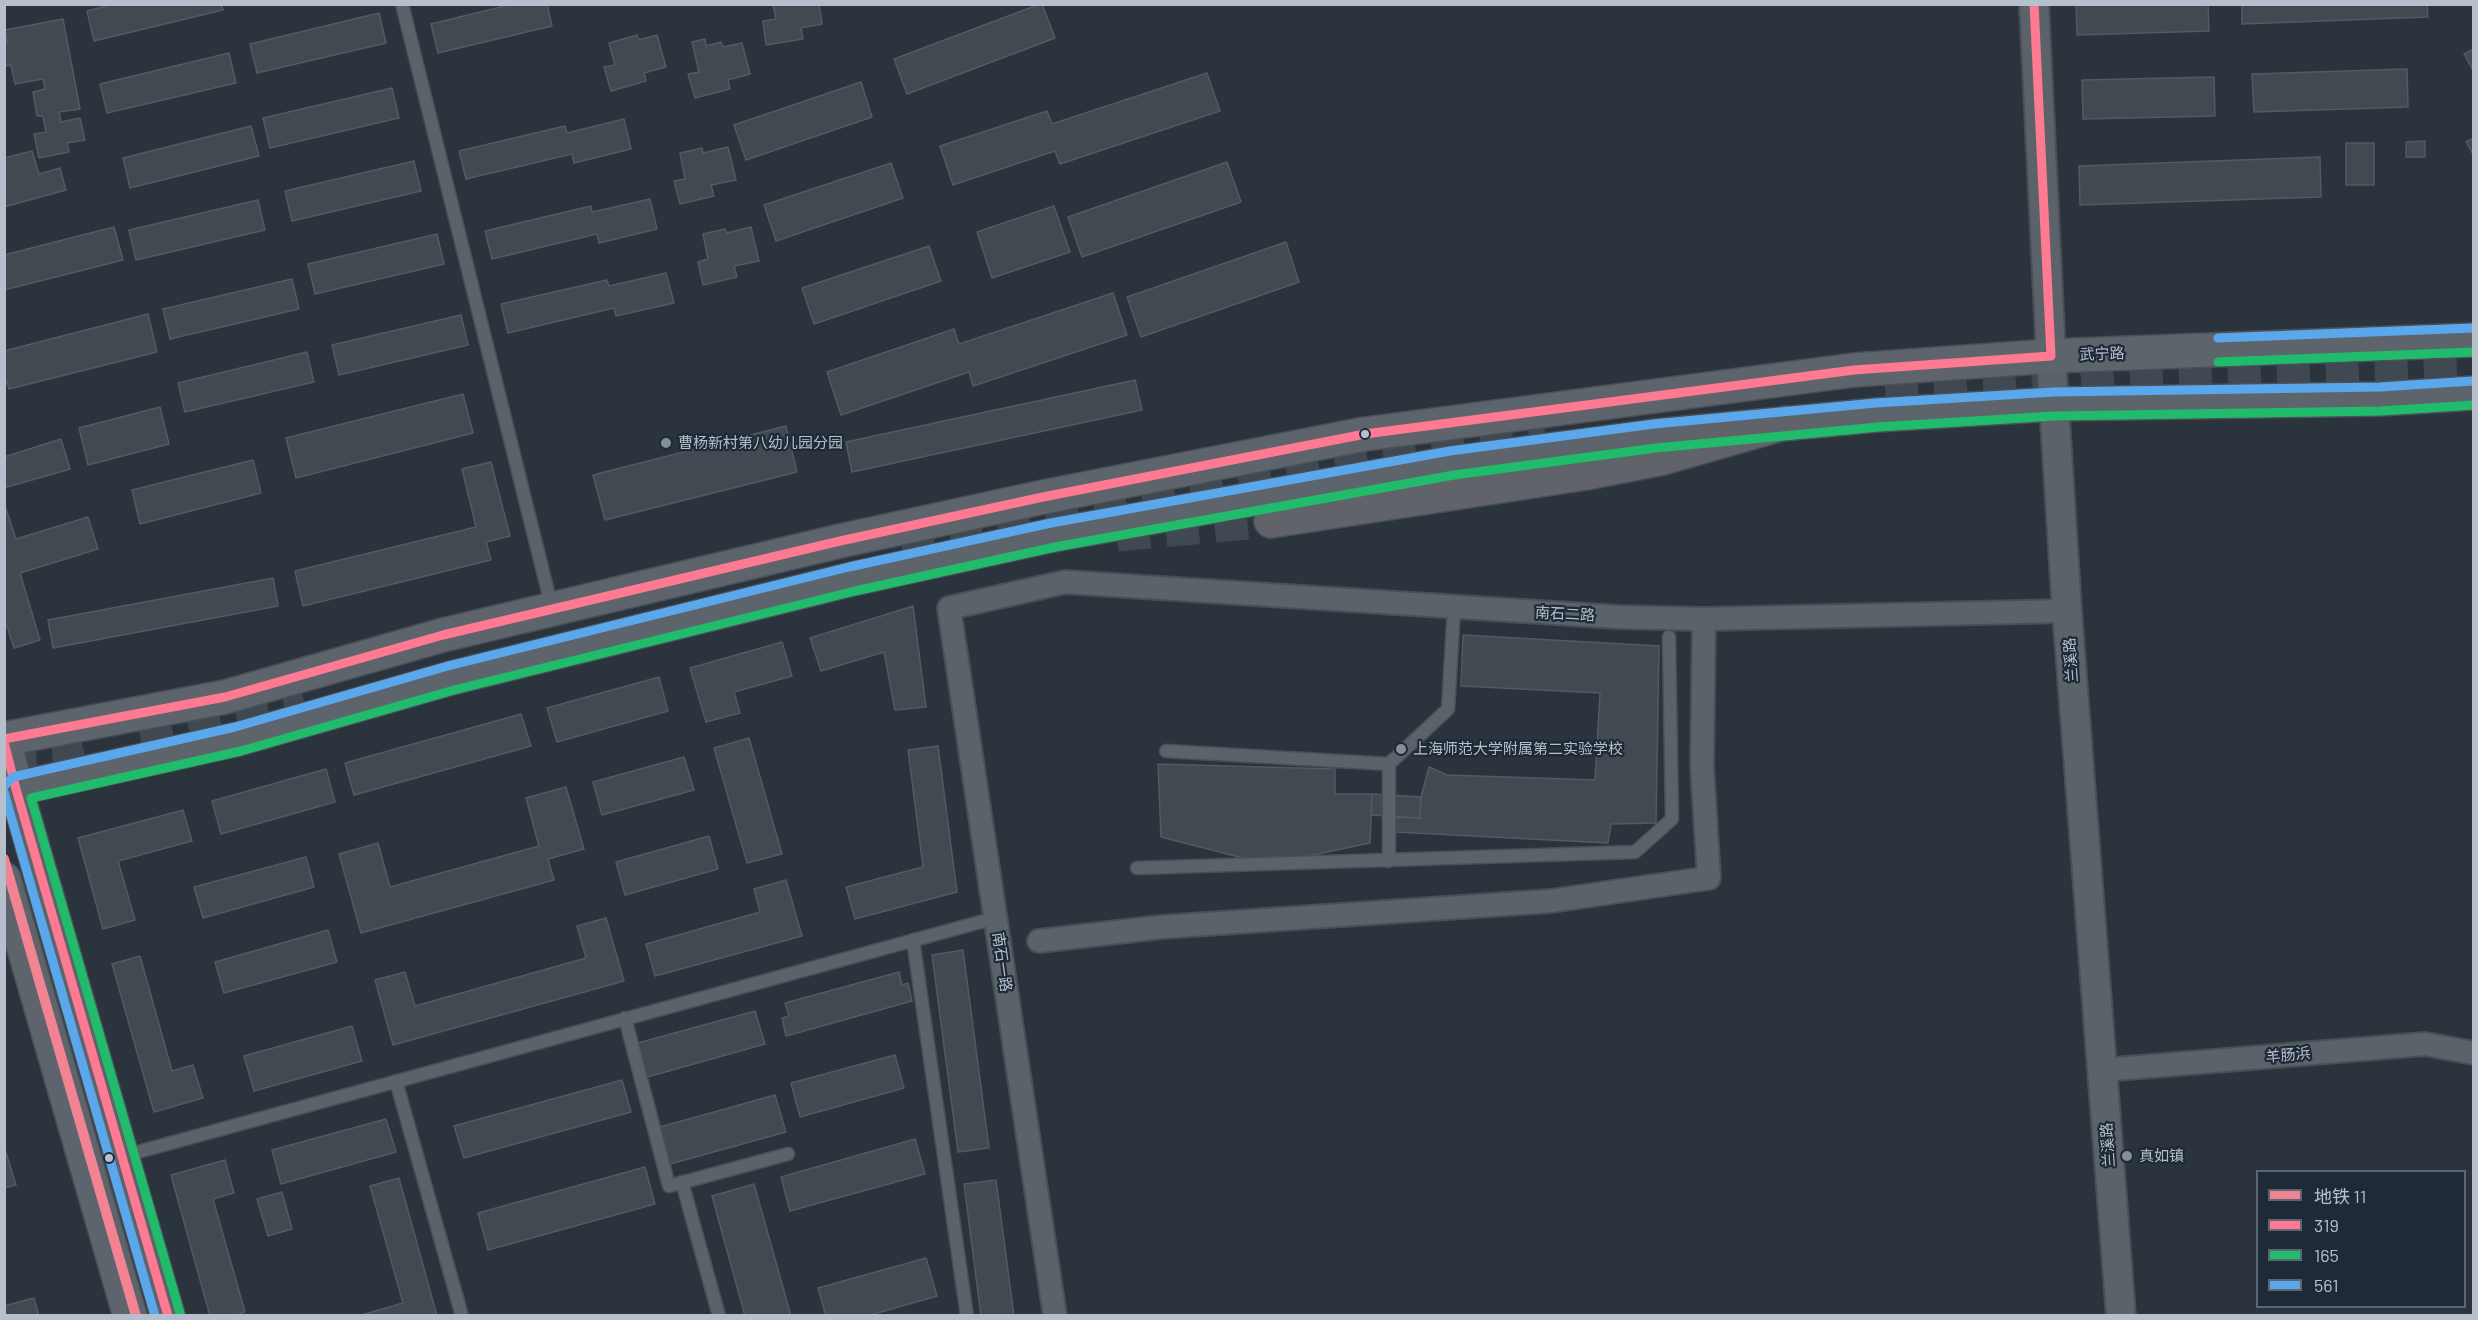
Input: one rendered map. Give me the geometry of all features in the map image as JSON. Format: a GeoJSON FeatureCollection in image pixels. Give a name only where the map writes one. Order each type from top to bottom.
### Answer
{"type":"FeatureCollection","features":[{"type":"Feature","properties":{"kind":"highway"},"geometry":{"type":"LineString","coordinates":[[1271,521],[1586,473],[1663,458],[1785,423]]}},
{"type":"Feature","properties":{"kind":"main road","name":"武宁路"},"geometry":{"type":"LineString","coordinates":[[4,740],[225,697],[443,635],[840,541],[1020,502],[1365,434],[1854,370],[2050,356],[2474,340]]}},
{"type":"Feature","properties":{"kind":"main road"},"geometry":{"type":"LineString","coordinates":[[10,790],[238,739],[451,678],[829,585],[1053,536],[1452,463],[1655,436],[1877,415],[2054,404],[2380,399],[2474,393]]}},
{"type":"Feature","properties":{"kind":"main road"},"geometry":{"type":"LineString","coordinates":[[4,740],[10,790],[122,1156],[168,1316]]}},
{"type":"Feature","properties":{"kind":"main road"},"geometry":{"type":"LineString","coordinates":[[4,879],[130,1316]]}},
{"type":"Feature","properties":{"kind":"street","name":"兰溪路"},"geometry":{"type":"LineString","coordinates":[[2034,4],[2050,356],[2067,611],[2121,1316]]}},
{"type":"Feature","properties":{"kind":"street","name":"南石二路"},"geometry":{"type":"LineString","coordinates":[[949,608],[1065,582],[1618,617],[1704,619],[2067,611]]}},
{"type":"Feature","properties":{"kind":"street","name":"南石一路"},"geometry":{"type":"LineString","coordinates":[[949,608],[1055,1316]]}},
{"type":"Feature","properties":{"kind":"street"},"geometry":{"type":"LineString","coordinates":[[1039,940],[1161,927],[1551,901],[1709,878],[1702,766],[1704,619]]}},
{"type":"Feature","properties":{"kind":"street","name":"羊肠浜"},"geometry":{"type":"LineString","coordinates":[[2102,1071],[2425,1044],[2474,1053]]}},
{"type":"Feature","properties":{"kind":"lane"},"geometry":{"type":"LineString","coordinates":[[402,4],[553,609]]}},
{"type":"Feature","properties":{"kind":"lane"},"geometry":{"type":"LineString","coordinates":[[1166,751],[1389,764],[1448,709],[1454,608]]}},
{"type":"Feature","properties":{"kind":"lane"},"geometry":{"type":"LineString","coordinates":[[1137,868],[1635,852],[1672,819],[1669,637]]}},
{"type":"Feature","properties":{"kind":"lane"},"geometry":{"type":"LineString","coordinates":[[1389,764],[1389,861]]}},
{"type":"Feature","properties":{"kind":"lane"},"geometry":{"type":"LineString","coordinates":[[122,1156],[995,918]]}},
{"type":"Feature","properties":{"kind":"lane"},"geometry":{"type":"LineString","coordinates":[[913,940],[967,1316]]}},
{"type":"Feature","properties":{"kind":"lane"},"geometry":{"type":"LineString","coordinates":[[625,1018],[669,1186],[788,1154]]}},
{"type":"Feature","properties":{"kind":"lane"},"geometry":{"type":"LineString","coordinates":[[396,1081],[462,1316]]}},
{"type":"Feature","properties":{"kind":"lane"},"geometry":{"type":"LineString","coordinates":[[682,1182],[719,1316]]}},
{"type":"Feature","properties":{"kind":"building"},"geometry":{"type":"Polygon","coordinates":[[[113,4],[221,4],[223,10],[94,41],[87,11],[113,4]]]}},
{"type":"Feature","properties":{"kind":"building"},"geometry":{"type":"Polygon","coordinates":[[[513,4],[547,4],[552,26],[438,53],[431,24],[513,4]]]}},
{"type":"Feature","properties":{"kind":"building"},"geometry":{"type":"Polygon","coordinates":[[[773,4],[819,4],[822,24],[801,28],[803,39],[766,45],[763,21],[776,19],[773,4]]]}},
{"type":"Feature","properties":{"kind":"building"},"geometry":{"type":"Polygon","coordinates":[[[1042,4],[1055,38],[907,94],[894,59],[1042,4]]]}},
{"type":"Feature","properties":{"kind":"building"},"geometry":{"type":"Polygon","coordinates":[[[2076,4],[2208,4],[2209,31],[2077,35],[2076,4]]]}},
{"type":"Feature","properties":{"kind":"building"},"geometry":{"type":"Polygon","coordinates":[[[2242,4],[2427,4],[2428,17],[2242,24],[2242,4]]]}},
{"type":"Feature","properties":{"kind":"building"},"geometry":{"type":"Polygon","coordinates":[[[379,13],[386,43],[257,73],[250,44],[379,13]]]}},
{"type":"Feature","properties":{"kind":"building"},"geometry":{"type":"Polygon","coordinates":[[[63,19],[80,109],[59,112],[61,122],[80,118],[85,140],[67,143],[69,152],[39,158],[34,134],[46,132],[43,116],[37,116],[33,92],[45,89],[43,79],[15,84],[11,65],[6,66],[4,58],[4,43],[7,43],[5,30],[63,19]]]}},
{"type":"Feature","properties":{"kind":"building"},"geometry":{"type":"Polygon","coordinates":[[[637,35],[639,40],[657,35],[666,67],[644,73],[646,81],[611,91],[604,67],[615,65],[609,43],[637,35]]]}},
{"type":"Feature","properties":{"kind":"building"},"geometry":{"type":"Polygon","coordinates":[[[705,39],[706,46],[721,42],[723,47],[742,43],[750,74],[728,80],[730,89],[695,98],[688,74],[699,72],[692,42],[705,39]]]}},
{"type":"Feature","properties":{"kind":"building"},"geometry":{"type":"Polygon","coordinates":[[[2474,49],[2474,72],[2464,54],[2474,49]]]}},
{"type":"Feature","properties":{"kind":"building"},"geometry":{"type":"Polygon","coordinates":[[[229,53],[236,83],[107,113],[100,84],[229,53]]]}},
{"type":"Feature","properties":{"kind":"building"},"geometry":{"type":"Polygon","coordinates":[[[2407,69],[2408,107],[2254,112],[2252,74],[2407,69]]]}},
{"type":"Feature","properties":{"kind":"building"},"geometry":{"type":"Polygon","coordinates":[[[1207,73],[1220,111],[1060,164],[1055,151],[953,185],[940,146],[1047,111],[1052,124],[1207,73]]]}},
{"type":"Feature","properties":{"kind":"building"},"geometry":{"type":"Polygon","coordinates":[[[2214,77],[2215,116],[2083,119],[2082,80],[2214,77]]]}},
{"type":"Feature","properties":{"kind":"building"},"geometry":{"type":"Polygon","coordinates":[[[861,82],[872,117],[746,160],[734,125],[861,82]]]}},
{"type":"Feature","properties":{"kind":"building"},"geometry":{"type":"Polygon","coordinates":[[[392,88],[399,118],[270,148],[263,118],[392,88]]]}},
{"type":"Feature","properties":{"kind":"building"},"geometry":{"type":"Polygon","coordinates":[[[624,119],[631,149],[574,163],[572,154],[466,179],[459,151],[565,126],[567,133],[624,119]]]}},
{"type":"Feature","properties":{"kind":"building"},"geometry":{"type":"Polygon","coordinates":[[[251,126],[259,156],[130,188],[123,158],[251,126]]]}},
{"type":"Feature","properties":{"kind":"building"},"geometry":{"type":"Polygon","coordinates":[[[2474,138],[2474,156],[2466,142],[2474,138]]]}},
{"type":"Feature","properties":{"kind":"building"},"geometry":{"type":"Polygon","coordinates":[[[2425,141],[2425,157],[2406,157],[2406,142],[2425,141]]]}},
{"type":"Feature","properties":{"kind":"building"},"geometry":{"type":"Polygon","coordinates":[[[2346,143],[2374,143],[2374,185],[2346,185],[2346,143]]]}},
{"type":"Feature","properties":{"kind":"building"},"geometry":{"type":"Polygon","coordinates":[[[728,147],[736,180],[711,185],[714,196],[680,204],[674,181],[685,179],[680,153],[702,148],[703,153],[728,147]]]}},
{"type":"Feature","properties":{"kind":"building"},"geometry":{"type":"Polygon","coordinates":[[[32,151],[39,174],[60,168],[66,190],[4,207],[4,158],[32,151]]]}},
{"type":"Feature","properties":{"kind":"building"},"geometry":{"type":"Polygon","coordinates":[[[2320,157],[2321,197],[2080,205],[2079,166],[2320,157]]]}},
{"type":"Feature","properties":{"kind":"building"},"geometry":{"type":"Polygon","coordinates":[[[414,161],[421,191],[292,221],[285,191],[414,161]]]}},
{"type":"Feature","properties":{"kind":"building"},"geometry":{"type":"Polygon","coordinates":[[[1227,162],[1241,202],[1082,257],[1068,217],[1227,162]]]}},
{"type":"Feature","properties":{"kind":"building"},"geometry":{"type":"Polygon","coordinates":[[[891,163],[903,198],[776,241],[764,205],[891,163]]]}},
{"type":"Feature","properties":{"kind":"building"},"geometry":{"type":"Polygon","coordinates":[[[650,199],[657,229],[599,243],[597,234],[492,259],[485,231],[591,206],[592,212],[650,199]]]}},
{"type":"Feature","properties":{"kind":"building"},"geometry":{"type":"Polygon","coordinates":[[[258,200],[265,230],[136,260],[129,230],[258,200]]]}},
{"type":"Feature","properties":{"kind":"building"},"geometry":{"type":"Polygon","coordinates":[[[1054,206],[1070,252],[992,278],[977,232],[1054,206]]]}},
{"type":"Feature","properties":{"kind":"building"},"geometry":{"type":"Polygon","coordinates":[[[114,227],[123,260],[4,290],[4,255],[114,227]]]}},
{"type":"Feature","properties":{"kind":"building"},"geometry":{"type":"Polygon","coordinates":[[[751,227],[759,261],[734,266],[737,277],[703,285],[698,262],[708,259],[703,234],[725,229],[727,233],[751,227]]]}},
{"type":"Feature","properties":{"kind":"building"},"geometry":{"type":"Polygon","coordinates":[[[437,234],[444,264],[315,294],[308,264],[437,234]]]}},
{"type":"Feature","properties":{"kind":"building"},"geometry":{"type":"Polygon","coordinates":[[[1286,242],[1299,282],[1141,337],[1127,297],[1286,242]]]}},
{"type":"Feature","properties":{"kind":"building"},"geometry":{"type":"Polygon","coordinates":[[[929,246],[941,281],[814,324],[802,288],[929,246]]]}},
{"type":"Feature","properties":{"kind":"building"},"geometry":{"type":"Polygon","coordinates":[[[666,273],[674,303],[616,316],[614,308],[508,333],[501,304],[607,280],[609,286],[666,273]]]}},
{"type":"Feature","properties":{"kind":"building"},"geometry":{"type":"Polygon","coordinates":[[[292,279],[299,309],[170,339],[163,309],[292,279]]]}},
{"type":"Feature","properties":{"kind":"building"},"geometry":{"type":"Polygon","coordinates":[[[1113,293],[1127,335],[973,386],[969,372],[841,415],[827,372],[954,329],[959,344],[1113,293]]]}},
{"type":"Feature","properties":{"kind":"building"},"geometry":{"type":"Polygon","coordinates":[[[148,314],[157,352],[9,389],[4,373],[4,351],[148,314]]]}},
{"type":"Feature","properties":{"kind":"building"},"geometry":{"type":"Polygon","coordinates":[[[461,315],[468,345],[339,375],[332,345],[461,315]]]}},
{"type":"Feature","properties":{"kind":"building"},"geometry":{"type":"Polygon","coordinates":[[[307,352],[314,382],[185,412],[178,383],[307,352]]]}},
{"type":"Feature","properties":{"kind":"building"},"geometry":{"type":"Polygon","coordinates":[[[1135,380],[1142,410],[852,472],[846,442],[1135,380]]]}},
{"type":"Feature","properties":{"kind":"building"},"geometry":{"type":"Polygon","coordinates":[[[463,394],[473,433],[296,478],[286,438],[463,394]]]}},
{"type":"Feature","properties":{"kind":"building"},"geometry":{"type":"Polygon","coordinates":[[[160,407],[169,444],[88,465],[79,428],[160,407]]]}},
{"type":"Feature","properties":{"kind":"building"},"geometry":{"type":"Polygon","coordinates":[[[786,426],[797,472],[605,520],[593,475],[786,426]]]}},
{"type":"Feature","properties":{"kind":"building"},"geometry":{"type":"Polygon","coordinates":[[[61,439],[70,469],[4,488],[4,457],[61,439]]]}},
{"type":"Feature","properties":{"kind":"building"},"geometry":{"type":"Polygon","coordinates":[[[253,460],[261,493],[140,524],[132,490],[253,460]]]}},
{"type":"Feature","properties":{"kind":"building"},"geometry":{"type":"Polygon","coordinates":[[[491,462],[510,536],[486,542],[491,560],[303,606],[295,571],[476,527],[462,469],[491,462]]]}},
{"type":"Feature","properties":{"kind":"building"},"geometry":{"type":"Polygon","coordinates":[[[4,503],[16,539],[88,517],[98,549],[20,573],[40,640],[14,648],[4,617],[4,503]]]}},
{"type":"Feature","properties":{"kind":"building"},"geometry":{"type":"Polygon","coordinates":[[[273,578],[278,606],[53,648],[48,620],[273,578]]]}},
{"type":"Feature","properties":{"kind":"building"},"geometry":{"type":"Polygon","coordinates":[[[913,606],[926,707],[895,710],[884,652],[821,671],[810,638],[913,606]]]}},
{"type":"Feature","properties":{"kind":"building"},"geometry":{"type":"Polygon","coordinates":[[[1463,635],[1659,646],[1656,823],[1611,824],[1608,843],[1395,832],[1396,817],[1420,818],[1421,797],[1429,767],[1447,775],[1595,780],[1600,693],[1461,686],[1463,635]]]}},
{"type":"Feature","properties":{"kind":"building"},"geometry":{"type":"Polygon","coordinates":[[[782,642],[792,676],[734,692],[740,713],[706,722],[690,668],[782,642]]]}},
{"type":"Feature","properties":{"kind":"building"},"geometry":{"type":"Polygon","coordinates":[[[659,677],[668,711],[557,742],[547,708],[659,677]]]}},
{"type":"Feature","properties":{"kind":"building"},"geometry":{"type":"Polygon","coordinates":[[[521,714],[531,746],[354,795],[345,763],[521,714]]]}},
{"type":"Feature","properties":{"kind":"building"},"geometry":{"type":"Polygon","coordinates":[[[749,738],[782,854],[747,863],[714,748],[749,738]]]}},
{"type":"Feature","properties":{"kind":"building"},"geometry":{"type":"Polygon","coordinates":[[[938,746],[957,892],[855,919],[846,887],[923,867],[908,750],[938,746]]]}},
{"type":"Feature","properties":{"kind":"building"},"geometry":{"type":"Polygon","coordinates":[[[684,757],[694,790],[602,815],[593,782],[684,757]]]}},
{"type":"Feature","properties":{"kind":"building"},"geometry":{"type":"Polygon","coordinates":[[[1158,764],[1335,769],[1335,794],[1372,794],[1370,843],[1294,859],[1247,859],[1161,837],[1158,764]]]}},
{"type":"Feature","properties":{"kind":"building"},"geometry":{"type":"Polygon","coordinates":[[[326,769],[335,802],[221,834],[212,801],[326,769]]]}},
{"type":"Feature","properties":{"kind":"building"},"geometry":{"type":"Polygon","coordinates":[[[566,787],[584,849],[548,859],[554,880],[361,933],[339,854],[378,843],[390,887],[539,846],[526,798],[566,787]]]}},
{"type":"Feature","properties":{"kind":"building"},"geometry":{"type":"Polygon","coordinates":[[[1372,794],[1421,797],[1420,818],[1371,815],[1372,794]]]}},
{"type":"Feature","properties":{"kind":"building"},"geometry":{"type":"Polygon","coordinates":[[[183,810],[192,841],[118,861],[135,920],[103,929],[78,838],[183,810]]]}},
{"type":"Feature","properties":{"kind":"building"},"geometry":{"type":"Polygon","coordinates":[[[709,836],[718,869],[625,895],[616,862],[709,836]]]}},
{"type":"Feature","properties":{"kind":"building"},"geometry":{"type":"Polygon","coordinates":[[[306,857],[314,887],[203,918],[194,887],[306,857]]]}},
{"type":"Feature","properties":{"kind":"building"},"geometry":{"type":"Polygon","coordinates":[[[786,880],[802,936],[655,976],[646,944],[760,912],[754,889],[786,880]]]}},
{"type":"Feature","properties":{"kind":"building"},"geometry":{"type":"Polygon","coordinates":[[[606,918],[624,981],[393,1045],[375,980],[405,972],[415,1006],[586,958],[577,926],[606,918]]]}},
{"type":"Feature","properties":{"kind":"building"},"geometry":{"type":"Polygon","coordinates":[[[328,930],[337,962],[224,993],[215,962],[328,930]]]}},
{"type":"Feature","properties":{"kind":"building"},"geometry":{"type":"Polygon","coordinates":[[[963,950],[989,1148],[958,1152],[932,955],[963,950]]]}},
{"type":"Feature","properties":{"kind":"building"},"geometry":{"type":"Polygon","coordinates":[[[140,956],[172,1071],[193,1065],[203,1098],[154,1112],[112,964],[140,956]]]}},
{"type":"Feature","properties":{"kind":"building"},"geometry":{"type":"Polygon","coordinates":[[[899,972],[902,985],[908,983],[912,1001],[786,1036],[782,1018],[789,1016],[785,1003],[899,972]]]}},
{"type":"Feature","properties":{"kind":"building"},"geometry":{"type":"Polygon","coordinates":[[[755,1011],[765,1044],[644,1078],[634,1044],[755,1011]]]}},
{"type":"Feature","properties":{"kind":"building"},"geometry":{"type":"Polygon","coordinates":[[[352,1026],[362,1061],[254,1091],[244,1056],[352,1026]]]}},
{"type":"Feature","properties":{"kind":"building"},"geometry":{"type":"Polygon","coordinates":[[[895,1055],[904,1088],[800,1117],[791,1083],[895,1055]]]}},
{"type":"Feature","properties":{"kind":"building"},"geometry":{"type":"Polygon","coordinates":[[[622,1080],[631,1112],[464,1158],[454,1126],[622,1080]]]}},
{"type":"Feature","properties":{"kind":"building"},"geometry":{"type":"Polygon","coordinates":[[[775,1095],[786,1132],[670,1164],[660,1127],[775,1095]]]}},
{"type":"Feature","properties":{"kind":"building"},"geometry":{"type":"Polygon","coordinates":[[[386,1119],[396,1152],[281,1184],[272,1150],[386,1119]]]}},
{"type":"Feature","properties":{"kind":"building"},"geometry":{"type":"Polygon","coordinates":[[[915,1139],[925,1174],[790,1211],[781,1177],[915,1139]]]}},
{"type":"Feature","properties":{"kind":"building"},"geometry":{"type":"Polygon","coordinates":[[[4,1146],[16,1185],[4,1188],[4,1146]]]}},
{"type":"Feature","properties":{"kind":"building"},"geometry":{"type":"Polygon","coordinates":[[[225,1160],[234,1193],[213,1199],[245,1312],[233,1316],[210,1316],[171,1175],[225,1160]]]}},
{"type":"Feature","properties":{"kind":"building"},"geometry":{"type":"Polygon","coordinates":[[[645,1167],[655,1204],[488,1250],[478,1213],[645,1167]]]}},
{"type":"Feature","properties":{"kind":"building"},"geometry":{"type":"Polygon","coordinates":[[[399,1178],[437,1316],[358,1316],[403,1303],[370,1186],[399,1178]]]}},
{"type":"Feature","properties":{"kind":"building"},"geometry":{"type":"Polygon","coordinates":[[[996,1180],[1014,1316],[981,1316],[964,1184],[996,1180]]]}},
{"type":"Feature","properties":{"kind":"building"},"geometry":{"type":"Polygon","coordinates":[[[754,1184],[791,1316],[745,1316],[712,1196],[754,1184]]]}},
{"type":"Feature","properties":{"kind":"building"},"geometry":{"type":"Polygon","coordinates":[[[282,1192],[292,1229],[268,1236],[257,1199],[282,1192]]]}},
{"type":"Feature","properties":{"kind":"building"},"geometry":{"type":"Polygon","coordinates":[[[926,1258],[937,1296],[867,1316],[826,1316],[818,1288],[926,1258]]]}},
{"type":"Feature","properties":{"kind":"building"},"geometry":{"type":"Polygon","coordinates":[[[34,1298],[39,1316],[4,1316],[4,1306],[34,1298]]]}},
{"type":"Feature","properties":{"kind":"tunnel"},"geometry":{"type":"LineString","coordinates":[[1886,400],[2133,376],[2474,363]]}},
{"type":"Feature","properties":{"kind":"tunnel"},"geometry":{"type":"LineString","coordinates":[[901,543],[1433,447],[1545,435]]}},
{"type":"Feature","properties":{"kind":"tunnel"},"geometry":{"type":"LineString","coordinates":[[1117,535],[1271,521]]}},
{"type":"Feature","properties":{"kind":"tunnel"},"geometry":{"type":"LineString","coordinates":[[142,744],[305,705]]}},
{"type":"Feature","properties":{"kind":"tunnel"},"geometry":{"type":"LineString","coordinates":[[4,766],[69,762],[95,756]]}},
{"type":"Feature","properties":{"kind":"metro line","name":"11"},"geometry":{"type":"LineString","coordinates":[[4,859],[136,1316]]}},
{"type":"Feature","properties":{"kind":"transit line","name":"319"},"geometry":{"type":"LineString","coordinates":[[2034,4],[2051,356]]}},
{"type":"Feature","properties":{"kind":"transit line","name":"561"},"geometry":{"type":"LineString","coordinates":[[2218,338],[2474,328]]}},
{"type":"Feature","properties":{"kind":"transit line","name":"165"},"geometry":{"type":"LineString","coordinates":[[2218,362],[2474,352]]}},
{"type":"Feature","properties":{"kind":"transit line","name":"319"},"geometry":{"type":"LineString","coordinates":[[4,739],[225,697],[443,635],[840,541],[1043,497],[1365,434],[1854,370],[2051,356]]}},
{"type":"Feature","properties":{"kind":"transit line","name":"561"},"geometry":{"type":"LineString","coordinates":[[4,786],[13,777],[235,727],[448,666],[849,567],[1051,523],[1450,451],[1654,424],[1876,403],[2054,392],[2380,387],[2473,381]]}},
{"type":"Feature","properties":{"kind":"transit line","name":"165"},"geometry":{"type":"LineString","coordinates":[[180,1313],[31,798],[241,751],[454,690],[855,591],[1055,547],[1454,475],[1656,448],[1878,427],[2054,416],[2380,411],[2474,405]]}},
{"type":"Feature","properties":{"kind":"transit line","name":"319"},"geometry":{"type":"LineString","coordinates":[[4,742],[168,1316]]}},
{"type":"Feature","properties":{"kind":"transit line","name":"561"},"geometry":{"type":"LineString","coordinates":[[4,792],[155,1316]]}},
{"type":"Feature","properties":{"kind":"place","name":"曹杨新村第八幼儿园分园"},"geometry":{"type":"Point","coordinates":[666,443]}},
{"type":"Feature","properties":{"kind":"place","name":"上海师范大学附属第二实验学校"},"geometry":{"type":"Point","coordinates":[1401,749]}},
{"type":"Feature","properties":{"kind":"place","name":"真如镇"},"geometry":{"type":"Point","coordinates":[2127,1156]}}]}
